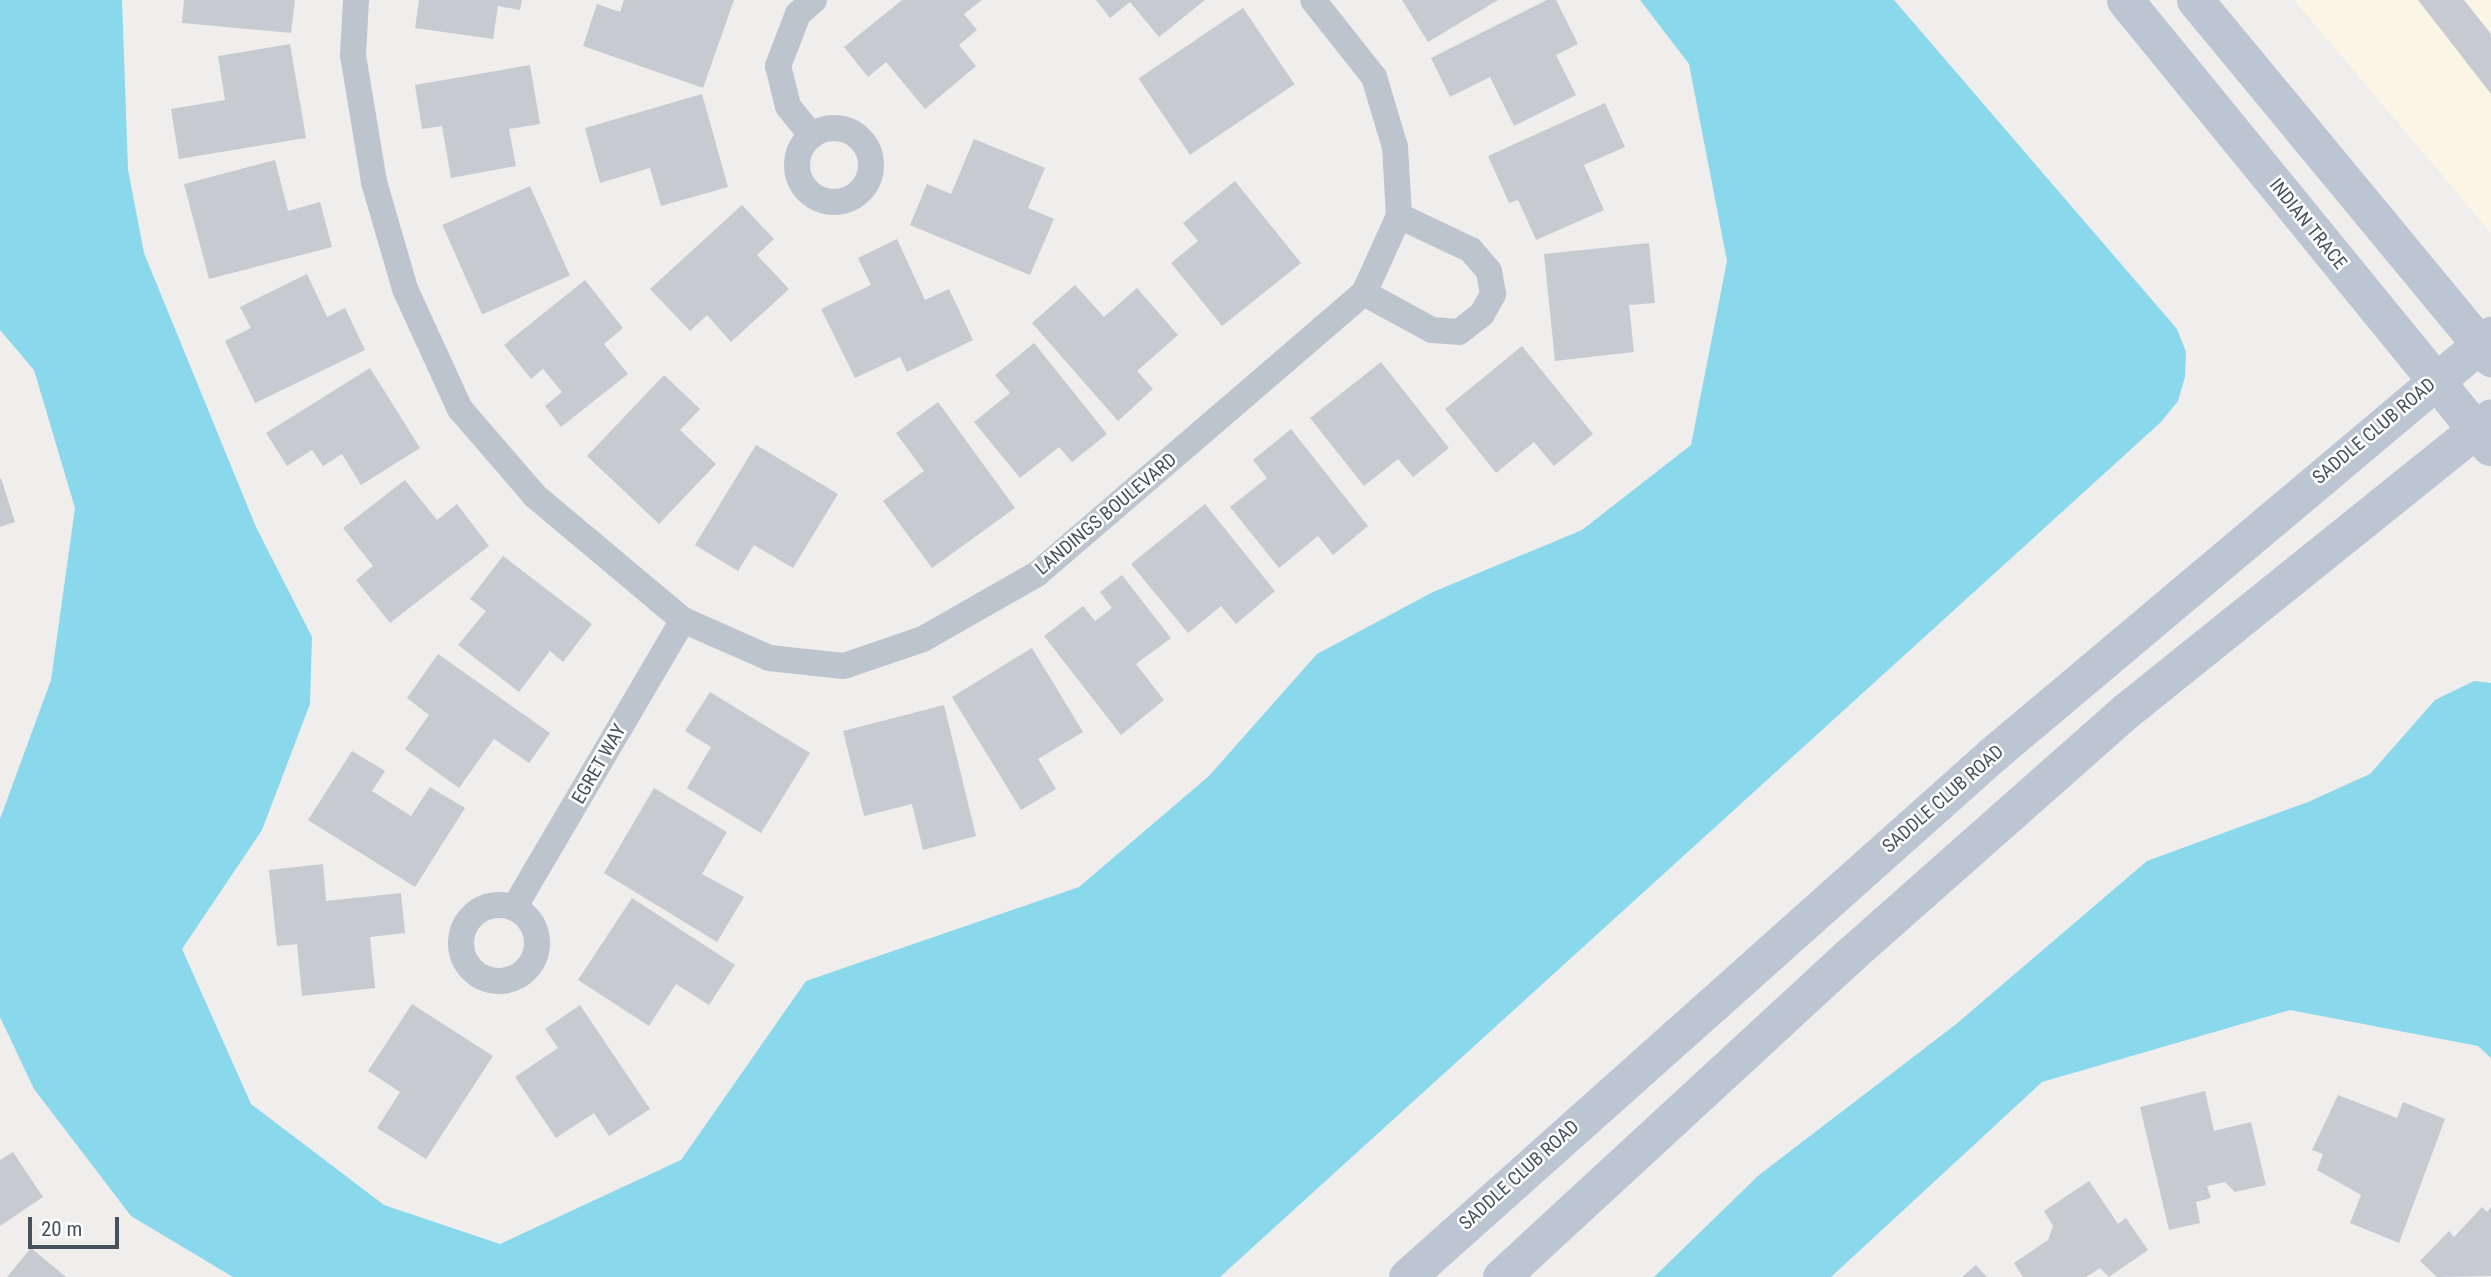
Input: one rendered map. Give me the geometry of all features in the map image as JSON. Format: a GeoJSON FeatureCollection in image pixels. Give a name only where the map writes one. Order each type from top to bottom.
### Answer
{"type":"FeatureCollection","features":[{"type":"Feature","properties":{"kind":"street","name":"LANDINGS BOULEVARD"},"geometry":{"type":"LineString","coordinates":[[356,0],[353,55],[374,182],[405,289],[460,409],[535,496],[683,620],[769,658],[844,666],[923,639],[1037,574],[1364,293],[1398,216],[1395,148],[1374,76],[1313,0]]}},
{"type":"Feature","properties":{"kind":"street"},"geometry":{"type":"LineString","coordinates":[[812,136],[788,106],[778,66],[798,14],[814,0]]}},
{"type":"Feature","properties":{"kind":"street","name":"INDIAN TRACE"},"geometry":{"type":"LineString","coordinates":[[2125,0],[2434,380],[2486,432]]}},
{"type":"Feature","properties":{"kind":"street"},"geometry":{"type":"LineString","coordinates":[[2195,0],[2487,345]]}},
{"type":"Feature","properties":{"kind":"street"},"geometry":{"type":"LineString","coordinates":[[1364,293],[1432,330],[1459,332],[1482,314],[1493,294],[1489,271],[1471,250],[1398,216]]}},
{"type":"Feature","properties":{"kind":"street","name":"SADDLE CLUB ROAD"},"geometry":{"type":"LineString","coordinates":[[1407,1277],[1993,754],[2434,380],[2487,345]]}},
{"type":"Feature","properties":{"kind":"street"},"geometry":{"type":"LineString","coordinates":[[1501,1277],[1851,954],[2116,719],[2486,432]]}},
{"type":"Feature","properties":{"kind":"street","name":"EGRET WAY"},"geometry":{"type":"LineString","coordinates":[[514,908],[683,620]]}},
{"type":"Feature","properties":{"kind":"shaded area"},"geometry":{"type":"Polygon","coordinates":[[[2294,0],[2491,0],[2491,233],[2294,0]]]}},
{"type":"Feature","properties":{"kind":"water"},"geometry":{"type":"Polygon","coordinates":[[[0,0],[122,0],[128,170],[144,253],[256,527],[312,637],[310,704],[262,830],[182,949],[251,1104],[384,1205],[500,1244],[681,1160],[806,981],[1079,887],[1209,776],[1317,654],[1433,592],[1582,530],[1691,445],[1727,261],[1689,64],[1640,0],[1894,0],[2177,329],[2186,352],[2185,377],[2178,401],[2161,422],[1220,1277],[233,1277],[131,1216],[34,1089],[0,1017],[0,819],[51,680],[75,508],[34,370],[0,330],[0,0]]]}},
{"type":"Feature","properties":{"kind":"water"},"geometry":{"type":"Polygon","coordinates":[[[2474,681],[2491,683],[2491,1058],[2478,1046],[2290,1010],[2042,1082],[1831,1277],[1654,1277],[1759,1175],[1955,1025],[2147,861],[2308,802],[2370,774],[2435,700],[2474,681]]]}},
{"type":"Feature","properties":{"kind":"building"},"geometry":{"type":"Polygon","coordinates":[[[184,0],[295,0],[291,33],[182,23],[184,0]]]}},
{"type":"Feature","properties":{"kind":"building"},"geometry":{"type":"Polygon","coordinates":[[[419,0],[522,0],[520,10],[498,6],[493,39],[415,28],[419,0]]]}},
{"type":"Feature","properties":{"kind":"building"},"geometry":{"type":"Polygon","coordinates":[[[624,0],[734,0],[703,88],[583,46],[597,4],[620,12],[624,0]]]}},
{"type":"Feature","properties":{"kind":"building"},"geometry":{"type":"Polygon","coordinates":[[[902,0],[982,0],[964,14],[977,30],[959,45],[976,66],[925,109],[886,62],[868,77],[844,47],[902,0]]]}},
{"type":"Feature","properties":{"kind":"building"},"geometry":{"type":"Polygon","coordinates":[[[1096,0],[1205,0],[1159,37],[1130,2],[1110,18],[1096,0]]]}},
{"type":"Feature","properties":{"kind":"building"},"geometry":{"type":"Polygon","coordinates":[[[1402,0],[1498,0],[1428,42],[1402,0]]]}},
{"type":"Feature","properties":{"kind":"building"},"geometry":{"type":"Polygon","coordinates":[[[1547,0],[1556,0],[1578,44],[1556,55],[1576,95],[1514,126],[1490,77],[1450,97],[1431,58],[1547,0]]]}},
{"type":"Feature","properties":{"kind":"building"},"geometry":{"type":"Polygon","coordinates":[[[2418,0],[2464,0],[2491,34],[2491,94],[2418,0]]]}},
{"type":"Feature","properties":{"kind":"building"},"geometry":{"type":"Polygon","coordinates":[[[1243,8],[1294,84],[1190,155],[1139,78],[1243,8]]]}},
{"type":"Feature","properties":{"kind":"building"},"geometry":{"type":"Polygon","coordinates":[[[290,44],[306,138],[179,159],[171,109],[225,100],[218,56],[290,44]]]}},
{"type":"Feature","properties":{"kind":"building"},"geometry":{"type":"Polygon","coordinates":[[[530,65],[540,124],[509,129],[516,166],[451,178],[442,126],[422,129],[415,85],[530,65]]]}},
{"type":"Feature","properties":{"kind":"building"},"geometry":{"type":"Polygon","coordinates":[[[702,94],[728,187],[661,206],[650,168],[600,183],[585,128],[702,94]]]}},
{"type":"Feature","properties":{"kind":"building"},"geometry":{"type":"Polygon","coordinates":[[[1605,103],[1625,147],[1584,165],[1604,210],[1536,240],[1518,200],[1509,203],[1488,156],[1605,103]]]}},
{"type":"Feature","properties":{"kind":"building"},"geometry":{"type":"Polygon","coordinates":[[[974,139],[1045,168],[1028,208],[1054,219],[1030,275],[910,225],[927,184],[951,194],[974,139]]]}},
{"type":"Feature","properties":{"kind":"building"},"geometry":{"type":"Polygon","coordinates":[[[275,160],[288,211],[320,202],[332,247],[209,279],[184,184],[275,160]]]}},
{"type":"Feature","properties":{"kind":"building"},"geometry":{"type":"Polygon","coordinates":[[[1235,181],[1301,263],[1222,326],[1171,263],[1198,241],[1183,223],[1235,181]]]}},
{"type":"Feature","properties":{"kind":"building"},"geometry":{"type":"Polygon","coordinates":[[[530,186],[570,276],[482,315],[442,225],[530,186]]]}},
{"type":"Feature","properties":{"kind":"building"},"geometry":{"type":"Polygon","coordinates":[[[742,205],[774,239],[757,255],[789,289],[731,342],[707,315],[690,331],[650,289],[742,205]]]}},
{"type":"Feature","properties":{"kind":"building"},"geometry":{"type":"Polygon","coordinates":[[[897,239],[925,300],[949,289],[973,340],[907,372],[900,357],[855,378],[821,309],[871,285],[858,258],[897,239]]]}},
{"type":"Feature","properties":{"kind":"building"},"geometry":{"type":"Polygon","coordinates":[[[1649,243],[1655,303],[1629,305],[1634,352],[1555,361],[1544,254],[1649,243]]]}},
{"type":"Feature","properties":{"kind":"building"},"geometry":{"type":"Polygon","coordinates":[[[307,274],[327,317],[345,308],[365,350],[255,403],[225,341],[251,328],[240,307],[307,274]]]}},
{"type":"Feature","properties":{"kind":"building"},"geometry":{"type":"Polygon","coordinates":[[[585,280],[623,328],[604,344],[628,374],[561,427],[545,406],[562,392],[543,369],[531,379],[504,345],[585,280]]]}},
{"type":"Feature","properties":{"kind":"building"},"geometry":{"type":"Polygon","coordinates":[[[1075,285],[1104,317],[1137,288],[1178,335],[1137,371],[1153,389],[1118,421],[1032,323],[1075,285]]]}},
{"type":"Feature","properties":{"kind":"building"},"geometry":{"type":"Polygon","coordinates":[[[1034,343],[1107,434],[1072,462],[1059,447],[1020,478],[974,422],[1010,393],[995,375],[1034,343]]]}},
{"type":"Feature","properties":{"kind":"building"},"geometry":{"type":"Polygon","coordinates":[[[1522,346],[1593,434],[1554,466],[1534,442],[1496,473],[1445,409],[1522,346]]]}},
{"type":"Feature","properties":{"kind":"building"},"geometry":{"type":"Polygon","coordinates":[[[1381,362],[1449,448],[1413,477],[1398,459],[1364,486],[1310,418],[1381,362]]]}},
{"type":"Feature","properties":{"kind":"building"},"geometry":{"type":"Polygon","coordinates":[[[370,368],[420,448],[361,485],[342,454],[323,466],[312,450],[287,466],[266,433],[370,368]]]}},
{"type":"Feature","properties":{"kind":"building"},"geometry":{"type":"Polygon","coordinates":[[[664,375],[700,409],[680,430],[716,464],[659,524],[587,456],[664,375]]]}},
{"type":"Feature","properties":{"kind":"building"},"geometry":{"type":"Polygon","coordinates":[[[938,402],[1015,508],[932,568],[883,501],[924,471],[896,433],[938,402]]]}},
{"type":"Feature","properties":{"kind":"building"},"geometry":{"type":"Polygon","coordinates":[[[1291,429],[1368,526],[1333,555],[1318,536],[1279,568],[1230,507],[1267,478],[1253,460],[1291,429]]]}},
{"type":"Feature","properties":{"kind":"building"},"geometry":{"type":"Polygon","coordinates":[[[756,445],[838,494],[793,568],[754,545],[738,571],[695,545],[756,445]]]}},
{"type":"Feature","properties":{"kind":"building"},"geometry":{"type":"Polygon","coordinates":[[[0,479],[15,522],[0,527],[0,479]]]}},
{"type":"Feature","properties":{"kind":"building"},"geometry":{"type":"Polygon","coordinates":[[[405,480],[437,520],[457,504],[489,546],[390,623],[356,580],[373,566],[343,528],[405,480]]]}},
{"type":"Feature","properties":{"kind":"building"},"geometry":{"type":"Polygon","coordinates":[[[1205,504],[1275,591],[1236,624],[1221,606],[1188,633],[1131,564],[1205,504]]]}},
{"type":"Feature","properties":{"kind":"building"},"geometry":{"type":"Polygon","coordinates":[[[503,556],[592,624],[563,662],[550,651],[519,692],[458,645],[486,611],[470,599],[503,556]]]}},
{"type":"Feature","properties":{"kind":"building"},"geometry":{"type":"Polygon","coordinates":[[[1122,575],[1171,638],[1136,664],[1164,700],[1121,735],[1044,636],[1083,606],[1095,621],[1112,608],[1100,592],[1122,575]]]}},
{"type":"Feature","properties":{"kind":"building"},"geometry":{"type":"Polygon","coordinates":[[[1032,648],[1083,732],[1038,759],[1056,789],[1021,810],[952,697],[1032,648]]]}},
{"type":"Feature","properties":{"kind":"building"},"geometry":{"type":"Polygon","coordinates":[[[438,654],[550,733],[529,763],[494,739],[459,788],[405,749],[429,715],[407,698],[438,654]]]}},
{"type":"Feature","properties":{"kind":"building"},"geometry":{"type":"Polygon","coordinates":[[[710,692],[810,753],[761,833],[687,788],[711,747],[685,731],[710,692]]]}},
{"type":"Feature","properties":{"kind":"building"},"geometry":{"type":"Polygon","coordinates":[[[944,705],[976,836],[923,850],[912,804],[864,816],[843,731],[944,705]]]}},
{"type":"Feature","properties":{"kind":"building"},"geometry":{"type":"Polygon","coordinates":[[[352,751],[385,771],[372,791],[411,816],[430,787],[465,808],[415,887],[308,820],[352,751]]]}},
{"type":"Feature","properties":{"kind":"building"},"geometry":{"type":"Polygon","coordinates":[[[654,788],[727,832],[702,874],[744,897],[717,942],[604,873],[654,788]]]}},
{"type":"Feature","properties":{"kind":"building"},"geometry":{"type":"Polygon","coordinates":[[[323,864],[326,901],[401,893],[405,933],[370,937],[375,988],[302,996],[297,944],[277,946],[269,870],[323,864]]]}},
{"type":"Feature","properties":{"kind":"building"},"geometry":{"type":"Polygon","coordinates":[[[632,898],[735,965],[709,1005],[676,984],[649,1026],[578,980],[632,898]]]}},
{"type":"Feature","properties":{"kind":"building"},"geometry":{"type":"Polygon","coordinates":[[[412,1004],[493,1056],[426,1159],[377,1128],[400,1092],[368,1071],[412,1004]]]}},
{"type":"Feature","properties":{"kind":"building"},"geometry":{"type":"Polygon","coordinates":[[[580,1005],[650,1109],[609,1136],[594,1113],[556,1138],[515,1077],[558,1048],[545,1029],[580,1005]]]}},
{"type":"Feature","properties":{"kind":"building"},"geometry":{"type":"Polygon","coordinates":[[[2205,1091],[2214,1131],[2251,1122],[2266,1185],[2235,1192],[2225,1182],[2207,1186],[2211,1198],[2196,1202],[2200,1223],[2169,1230],[2140,1107],[2205,1091]]]}},
{"type":"Feature","properties":{"kind":"building"},"geometry":{"type":"Polygon","coordinates":[[[2338,1095],[2397,1118],[2403,1102],[2445,1119],[2399,1243],[2350,1223],[2361,1195],[2317,1170],[2323,1154],[2312,1150],[2338,1095]]]}},
{"type":"Feature","properties":{"kind":"building"},"geometry":{"type":"Polygon","coordinates":[[[13,1152],[43,1197],[0,1226],[0,1160],[13,1152]]]}},
{"type":"Feature","properties":{"kind":"building"},"geometry":{"type":"Polygon","coordinates":[[[2089,1181],[2118,1224],[2126,1218],[2148,1250],[2109,1277],[2100,1268],[2086,1277],[2023,1277],[2014,1263],[2048,1240],[2053,1226],[2044,1211],[2089,1181]]]}},
{"type":"Feature","properties":{"kind":"building"},"geometry":{"type":"Polygon","coordinates":[[[2482,1207],[2487,1212],[2491,1207],[2491,1276],[2437,1277],[2420,1261],[2449,1231],[2454,1237],[2482,1207]]]}},
{"type":"Feature","properties":{"kind":"building"},"geometry":{"type":"Polygon","coordinates":[[[31,1248],[66,1277],[7,1277],[31,1248]]]}},
{"type":"Feature","properties":{"kind":"building"},"geometry":{"type":"Polygon","coordinates":[[[1976,1265],[1987,1277],[1962,1277],[1976,1265]]]}}]}
